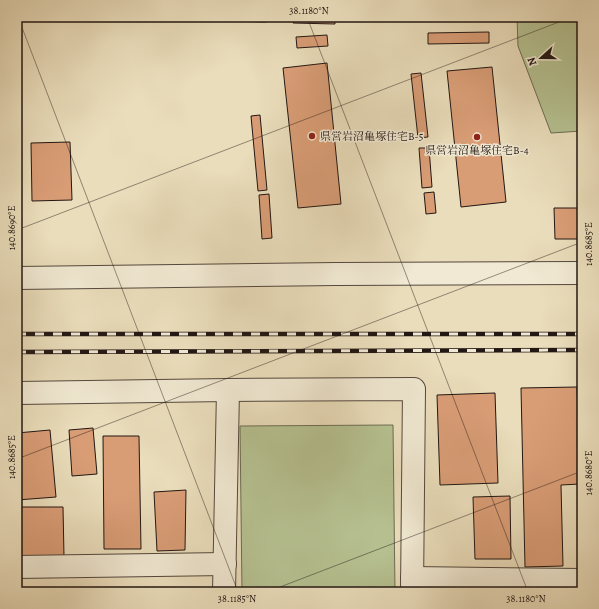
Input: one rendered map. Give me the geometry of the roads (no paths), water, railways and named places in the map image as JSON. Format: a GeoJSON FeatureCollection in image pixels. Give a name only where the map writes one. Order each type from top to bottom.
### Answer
{"type":"FeatureCollection","features":[{"type":"Feature","properties":{"kind":"street"},"geometry":{"type":"LineString","coordinates":[[17,278],[582,273]]}},
{"type":"Feature","properties":{"kind":"street"},"geometry":{"type":"LineString","coordinates":[[17,393],[414,389],[412,585],[582,580]]}},
{"type":"Feature","properties":{"kind":"street"},"geometry":{"type":"LineString","coordinates":[[224,592],[228,390]]}},
{"type":"Feature","properties":{"kind":"street"},"geometry":{"type":"LineString","coordinates":[[17,567],[225,564]]}},
{"type":"Feature","properties":{"kind":"railway"},"geometry":{"type":"LineString","coordinates":[[17,334],[582,334]]}},
{"type":"Feature","properties":{"kind":"railway"},"geometry":{"type":"LineString","coordinates":[[17,352],[582,350]]}},
{"type":"Feature","properties":{"kind":"place","name":"県営岩沼亀塚住宅B-5"},"geometry":{"type":"Point","coordinates":[312,136]}},
{"type":"Feature","properties":{"kind":"place","name":"県営岩沼亀塚住宅B-4"},"geometry":{"type":"Point","coordinates":[477,137]}}]}
